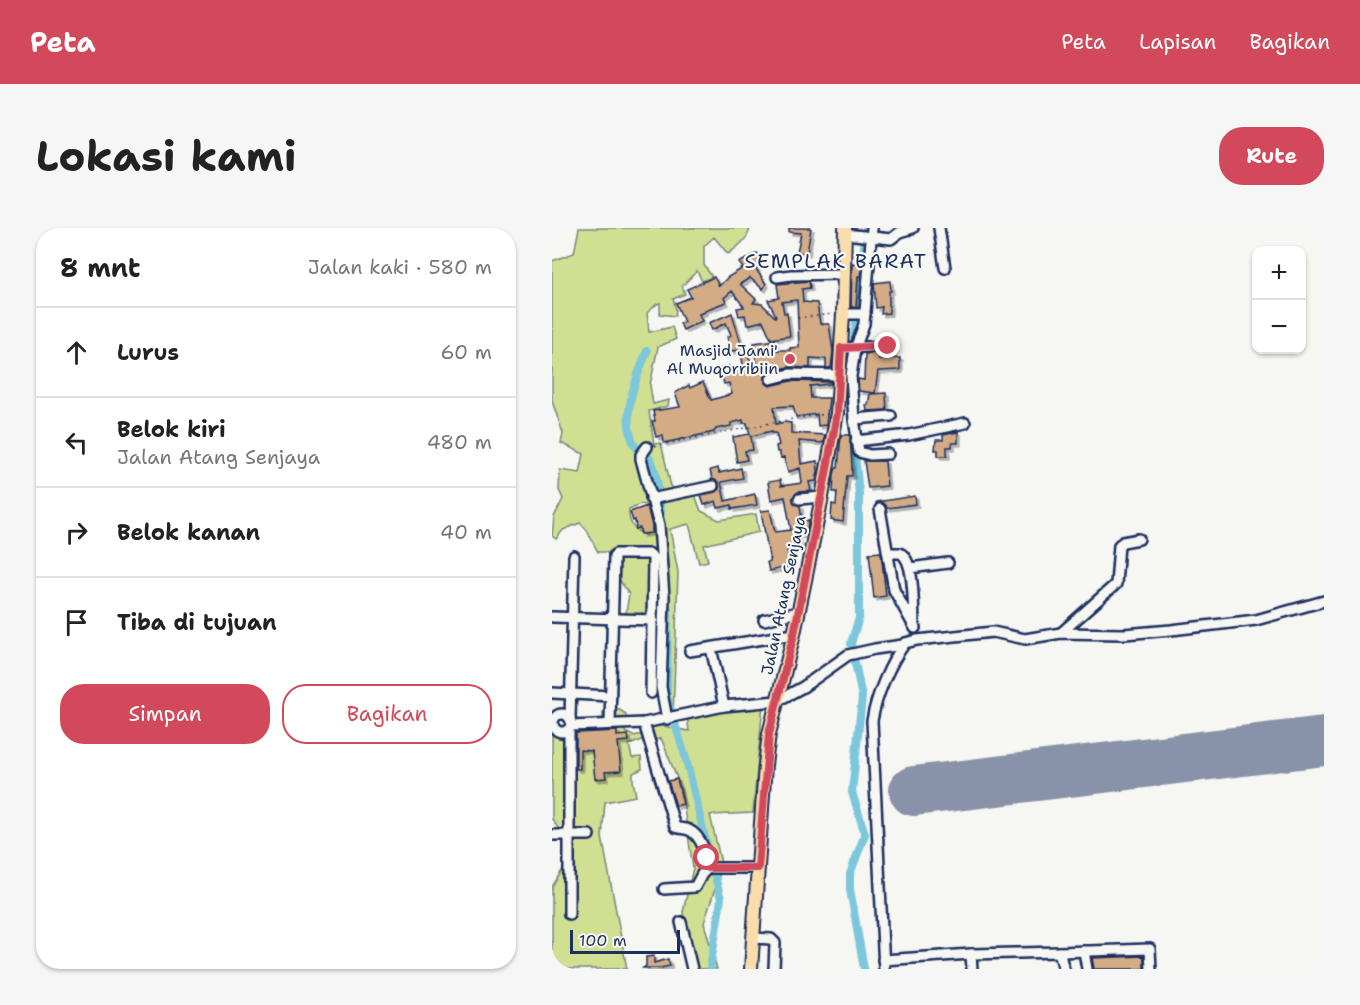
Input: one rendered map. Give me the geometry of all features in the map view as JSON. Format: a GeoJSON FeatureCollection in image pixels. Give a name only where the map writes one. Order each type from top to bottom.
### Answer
{"type":"FeatureCollection","features":[{"type":"Feature","properties":{"kind":"main road","name":"Jalan Atang Senjaya"},"geometry":{"type":"LineString","coordinates":[[751,969],[769,734],[794,634],[822,497],[849,413],[840,375],[849,349],[853,314],[843,274],[845,231]]}},
{"type":"Feature","properties":{"kind":"street"},"geometry":{"type":"LineString","coordinates":[[845,231],[859,236],[871,234],[891,239],[900,231],[914,228]]}},
{"type":"Feature","properties":{"kind":"street"},"geometry":{"type":"LineString","coordinates":[[939,228],[945,268]]}},
{"type":"Feature","properties":{"kind":"street"},"geometry":{"type":"LineString","coordinates":[[871,234],[853,314],[862,330],[849,349],[851,376],[849,413],[857,450],[865,455],[888,454]]}},
{"type":"Feature","properties":{"kind":"street"},"geometry":{"type":"LineString","coordinates":[[777,277],[843,274]]}},
{"type":"Feature","properties":{"kind":"street"},"geometry":{"type":"LineString","coordinates":[[849,349],[888,346]]}},
{"type":"Feature","properties":{"kind":"street"},"geometry":{"type":"LineString","coordinates":[[771,379],[790,374],[840,375]]}},
{"type":"Feature","properties":{"kind":"street"},"geometry":{"type":"LineString","coordinates":[[849,413],[891,416]]}},
{"type":"Feature","properties":{"kind":"street"},"geometry":{"type":"LineString","coordinates":[[856,441],[909,435],[965,423]]}},
{"type":"Feature","properties":{"kind":"street"},"geometry":{"type":"LineString","coordinates":[[647,447],[641,455],[656,498],[659,526],[664,597],[661,687],[669,719]]}},
{"type":"Feature","properties":{"kind":"street"},"geometry":{"type":"LineString","coordinates":[[656,498],[712,486]]}},
{"type":"Feature","properties":{"kind":"street"},"geometry":{"type":"LineString","coordinates":[[799,499],[822,497]]}},
{"type":"Feature","properties":{"kind":"street"},"geometry":{"type":"LineString","coordinates":[[880,509],[894,590],[915,628]]}},
{"type":"Feature","properties":{"kind":"street"},"geometry":{"type":"LineString","coordinates":[[1061,633],[1116,584],[1119,545],[1139,539]]}},
{"type":"Feature","properties":{"kind":"street"},"geometry":{"type":"LineString","coordinates":[[888,553],[905,555],[910,568],[917,640]]}},
{"type":"Feature","properties":{"kind":"street"},"geometry":{"type":"LineString","coordinates":[[610,723],[614,556],[619,554],[650,554],[653,558],[651,693]]}},
{"type":"Feature","properties":{"kind":"street"},"geometry":{"type":"LineString","coordinates":[[569,914],[570,693],[574,556]]}},
{"type":"Feature","properties":{"kind":"street"},"geometry":{"type":"LineString","coordinates":[[910,568],[948,563]]}},
{"type":"Feature","properties":{"kind":"street"},"geometry":{"type":"LineString","coordinates":[[570,724],[562,715],[553,722],[555,728],[560,732],[570,724],[644,723],[724,706],[777,700],[803,687],[853,654],[903,645],[917,640],[993,632],[1025,639],[1061,633],[1124,634],[1256,620],[1324,601]]}},
{"type":"Feature","properties":{"kind":"street"},"geometry":{"type":"LineString","coordinates":[[764,620],[798,612]]}},
{"type":"Feature","properties":{"kind":"street"},"geometry":{"type":"LineString","coordinates":[[552,617],[653,620]]}},
{"type":"Feature","properties":{"kind":"street"},"geometry":{"type":"LineString","coordinates":[[690,651],[794,634]]}},
{"type":"Feature","properties":{"kind":"street"},"geometry":{"type":"LineString","coordinates":[[903,645],[874,704],[872,720],[884,965],[971,954],[1150,949],[1150,969]]}},
{"type":"Feature","properties":{"kind":"street"},"geometry":{"type":"LineString","coordinates":[[711,648],[724,706]]}},
{"type":"Feature","properties":{"kind":"street"},"geometry":{"type":"LineString","coordinates":[[552,693],[610,696]]}},
{"type":"Feature","properties":{"kind":"street"},"geometry":{"type":"LineString","coordinates":[[644,723],[675,827],[687,829],[693,833],[706,854],[710,868]]}},
{"type":"Feature","properties":{"kind":"street"},"geometry":{"type":"LineString","coordinates":[[552,835],[589,835]]}},
{"type":"Feature","properties":{"kind":"street"},"geometry":{"type":"LineString","coordinates":[[664,889],[695,887],[701,874],[710,868],[758,868]]}},
{"type":"Feature","properties":{"kind":"street"},"geometry":{"type":"LineString","coordinates":[[681,922],[692,969]]}},
{"type":"Feature","properties":{"kind":"street"},"geometry":{"type":"LineString","coordinates":[[754,938],[771,939],[775,943],[774,969]]}},
{"type":"Feature","properties":{"kind":"street"},"geometry":{"type":"LineString","coordinates":[[1084,951],[1087,969]]}},
{"type":"Feature","properties":{"kind":"street"},"geometry":{"type":"LineString","coordinates":[[1059,952],[1064,969]]}},
{"type":"Feature","properties":{"kind":"street"},"geometry":{"type":"LineString","coordinates":[[971,954],[972,969]]}},
{"type":"Feature","properties":{"kind":"path"},"geometry":{"type":"LineString","coordinates":[[798,318],[853,314]]}},
{"type":"Feature","properties":{"kind":"path"},"geometry":{"type":"LineString","coordinates":[[647,447],[781,421],[849,413]]}},
{"type":"Feature","properties":{"kind":"green space"},"geometry":{"type":"Polygon","coordinates":[[[579,228],[750,228],[745,240],[728,254],[714,237],[704,246],[704,265],[712,277],[702,281],[697,271],[682,286],[685,294],[673,299],[676,309],[675,316],[660,314],[660,303],[647,313],[649,332],[672,327],[676,339],[658,347],[650,385],[653,404],[669,400],[668,406],[649,411],[654,444],[661,443],[673,495],[678,500],[695,495],[701,511],[719,520],[756,514],[759,532],[704,545],[708,561],[699,563],[689,524],[670,529],[678,572],[673,718],[664,702],[655,618],[625,619],[629,594],[614,572],[617,565],[606,552],[598,552],[586,529],[580,523],[563,530],[556,539],[552,536],[554,517],[563,499],[559,490],[560,470],[580,473],[584,454],[561,443],[563,433],[552,401],[552,261],[574,253],[579,228]],[[640,504],[629,509],[629,514],[633,525],[646,535],[655,529],[655,520],[651,509],[640,504]]]}},
{"type":"Feature","properties":{"kind":"green space"},"geometry":{"type":"Polygon","coordinates":[[[763,704],[753,813],[710,815],[722,867],[704,923],[717,969],[691,969],[683,912],[693,868],[681,788],[661,738],[651,742],[647,738],[629,745],[632,758],[641,757],[642,769],[633,773],[636,796],[605,802],[602,837],[627,969],[552,969],[552,887],[576,848],[569,829],[562,834],[552,819],[552,729],[564,729],[567,719],[603,718],[603,712],[618,709],[626,714],[625,732],[633,736],[643,734],[651,724],[689,731],[687,715],[763,704]]]}},
{"type":"Feature","properties":{"kind":"building"},"geometry":{"type":"Polygon","coordinates":[[[789,228],[811,228],[807,253],[797,252],[801,233],[789,232],[789,228]]]}},
{"type":"Feature","properties":{"kind":"building"},"geometry":{"type":"Polygon","coordinates":[[[757,253],[762,260],[756,269],[766,284],[763,289],[749,277],[740,284],[756,299],[753,303],[762,304],[775,317],[768,300],[779,298],[777,284],[809,281],[810,288],[802,289],[803,302],[817,303],[820,324],[829,324],[833,351],[831,368],[826,368],[826,359],[810,358],[810,368],[788,367],[769,372],[765,377],[766,383],[770,386],[791,381],[831,382],[810,386],[811,398],[829,398],[826,425],[818,426],[817,414],[796,417],[793,406],[774,407],[776,424],[791,423],[791,433],[825,435],[823,443],[799,441],[801,464],[817,461],[818,471],[816,481],[809,482],[811,491],[798,492],[793,497],[794,503],[800,506],[802,521],[809,520],[806,534],[797,536],[800,548],[787,550],[791,566],[769,571],[767,562],[770,562],[761,511],[770,510],[775,532],[791,530],[785,497],[771,500],[768,482],[780,480],[781,486],[802,483],[800,468],[788,472],[784,457],[781,458],[777,452],[776,446],[779,445],[776,433],[772,431],[751,436],[753,450],[745,451],[747,460],[737,462],[733,437],[750,434],[747,423],[743,423],[743,420],[731,423],[731,426],[716,429],[714,432],[664,443],[663,435],[656,437],[652,421],[655,421],[653,411],[680,407],[675,393],[689,385],[690,388],[703,382],[711,400],[732,394],[729,383],[724,384],[720,369],[729,366],[730,371],[743,366],[741,350],[731,351],[727,337],[731,335],[726,323],[712,330],[709,323],[732,313],[740,340],[754,368],[758,366],[753,349],[754,343],[775,340],[776,350],[790,350],[790,348],[799,347],[797,300],[782,302],[784,313],[787,313],[790,336],[771,339],[763,321],[747,325],[745,315],[739,316],[737,308],[744,307],[732,291],[724,298],[726,302],[705,310],[699,314],[702,321],[683,330],[680,323],[684,322],[676,303],[691,297],[687,289],[714,277],[719,286],[743,268],[739,263],[757,253]]]}},
{"type":"Feature","properties":{"kind":"building"},"geometry":{"type":"Polygon","coordinates":[[[852,263],[862,264],[861,276],[858,276],[856,307],[851,307],[852,263]]]}},
{"type":"Feature","properties":{"kind":"building"},"geometry":{"type":"Polygon","coordinates":[[[890,281],[889,313],[881,314],[882,307],[876,308],[874,283],[890,281]]]}},
{"type":"Feature","properties":{"kind":"building"},"geometry":{"type":"Polygon","coordinates":[[[879,353],[879,359],[900,358],[900,370],[878,371],[875,393],[859,391],[858,379],[864,380],[865,354],[879,353]]]}},
{"type":"Feature","properties":{"kind":"building"},"geometry":{"type":"Polygon","coordinates":[[[886,393],[887,410],[867,411],[866,405],[868,405],[870,394],[886,393]]]}},
{"type":"Feature","properties":{"kind":"building"},"geometry":{"type":"Polygon","coordinates":[[[958,432],[958,443],[952,443],[952,447],[947,447],[947,456],[938,456],[938,450],[935,450],[936,440],[943,440],[943,435],[958,432]]]}},
{"type":"Feature","properties":{"kind":"building"},"geometry":{"type":"Polygon","coordinates":[[[841,435],[850,435],[852,466],[852,476],[847,476],[843,522],[831,520],[832,504],[836,505],[837,492],[833,492],[834,474],[838,468],[841,435]]]}},
{"type":"Feature","properties":{"kind":"building"},"geometry":{"type":"Polygon","coordinates":[[[864,461],[885,461],[887,486],[868,488],[864,461]]]}},
{"type":"Feature","properties":{"kind":"building"},"geometry":{"type":"Polygon","coordinates":[[[718,468],[719,473],[741,468],[743,478],[721,482],[725,501],[755,494],[757,505],[732,509],[732,505],[718,508],[716,501],[704,505],[701,495],[719,489],[718,482],[712,479],[710,470],[718,468]]]}},
{"type":"Feature","properties":{"kind":"building"},"geometry":{"type":"Polygon","coordinates":[[[915,496],[916,504],[887,508],[882,503],[876,504],[876,502],[915,496]]]}},
{"type":"Feature","properties":{"kind":"building"},"geometry":{"type":"Polygon","coordinates":[[[647,506],[652,533],[641,534],[640,528],[636,529],[635,520],[633,521],[630,512],[647,506]]]}},
{"type":"Feature","properties":{"kind":"building"},"geometry":{"type":"Polygon","coordinates":[[[881,552],[886,596],[874,598],[869,553],[881,552]]]}},
{"type":"Feature","properties":{"kind":"building"},"geometry":{"type":"Polygon","coordinates":[[[617,731],[617,736],[628,735],[629,741],[618,742],[621,771],[605,772],[606,778],[595,779],[592,751],[580,750],[580,769],[576,769],[576,733],[617,731]]]}},
{"type":"Feature","properties":{"kind":"building"},"geometry":{"type":"Polygon","coordinates":[[[677,779],[683,804],[676,806],[668,781],[677,779]]]}},
{"type":"Feature","properties":{"kind":"building"},"geometry":{"type":"Polygon","coordinates":[[[654,956],[654,963],[668,959],[670,966],[643,968],[646,966],[646,957],[654,956]]]}},
{"type":"Feature","properties":{"kind":"building"},"geometry":{"type":"Polygon","coordinates":[[[1144,956],[1144,969],[1094,969],[1092,958],[1144,956]]]}},
{"type":"Feature","properties":{"kind":"waterway"},"geometry":{"type":"LineString","coordinates":[[854,341],[866,228]]}},
{"type":"Feature","properties":{"kind":"waterway"},"geometry":{"type":"LineString","coordinates":[[647,351],[631,396],[629,419],[635,445],[650,459],[655,469],[661,523]]}},
{"type":"Feature","properties":{"kind":"waterway"},"geometry":{"type":"LineString","coordinates":[[854,445],[859,494],[859,618],[851,643],[862,697],[852,792],[865,834],[850,874],[850,889],[864,969]]}},
{"type":"Feature","properties":{"kind":"waterway"},"geometry":{"type":"LineString","coordinates":[[668,609],[667,698],[686,759],[708,850]]}},
{"type":"Feature","properties":{"kind":"waterway"},"geometry":{"type":"LineString","coordinates":[[710,969],[721,899],[712,865]]}},
{"type":"Feature","properties":{"kind":"runway"},"geometry":{"type":"LineString","coordinates":[[914,791],[1324,741]]}},
{"type":"Feature","properties":{"kind":"place","name":"Masjid Jami' Al Muqorribiin"},"geometry":{"type":"Point","coordinates":[790,359]}},
{"type":"Feature","properties":{"kind":"district","name":"SEMPLAK BARAT"},"geometry":{"type":"Point","coordinates":[836,261]}},
{"type":"Feature","properties":{"kind":"route"},"geometry":{"type":"LineString","coordinates":[[707,858],[708,868],[758,868],[769,734],[794,634],[822,497],[837,413],[841,348],[888,346]]}}]}
